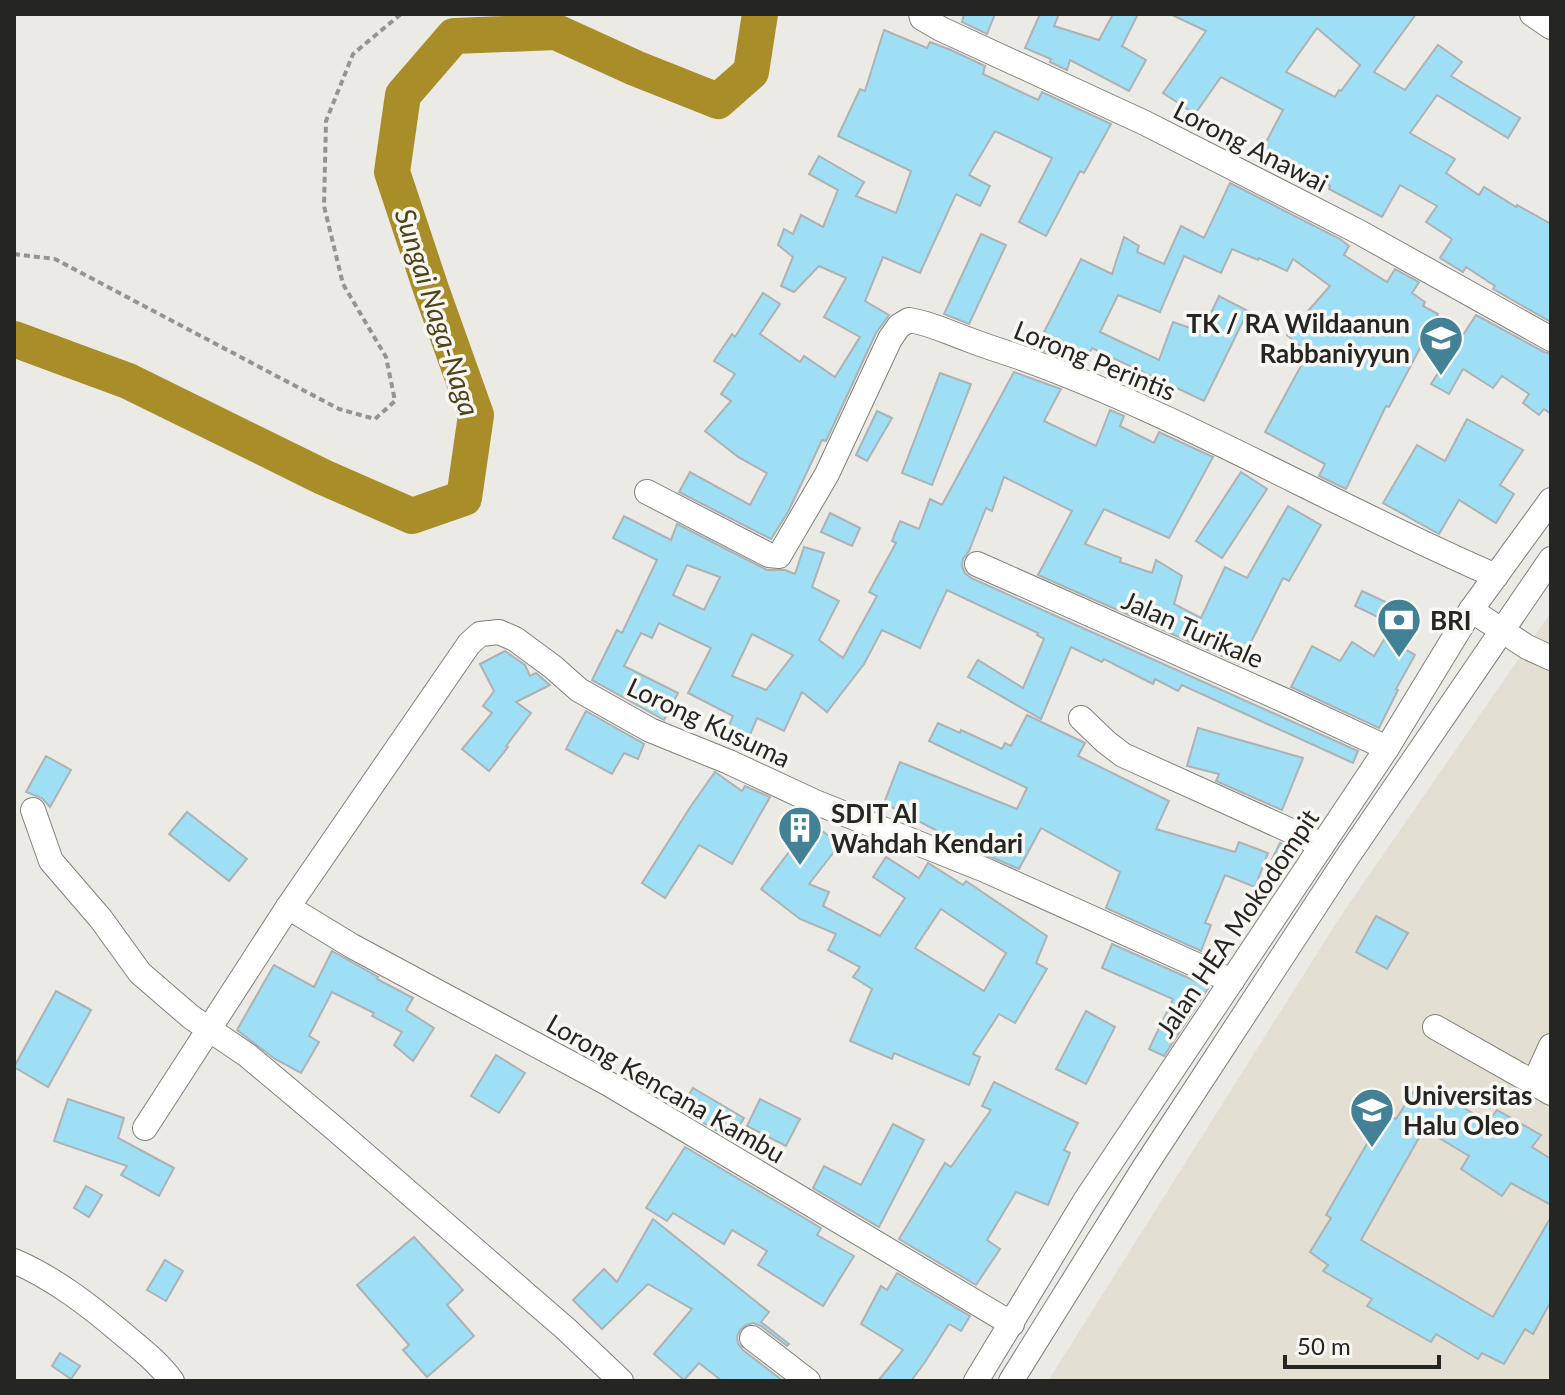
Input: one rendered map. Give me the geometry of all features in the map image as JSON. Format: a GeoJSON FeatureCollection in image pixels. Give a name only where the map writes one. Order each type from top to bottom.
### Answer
{"type":"FeatureCollection","features":[{"type":"Feature","properties":{"kind":"street","name":"Lorong Anawai"},"geometry":{"type":"LineString","coordinates":[[921,14],[922,18],[941,29],[1145,123],[1359,232],[1551,339]]}},
{"type":"Feature","properties":{"kind":"street"},"geometry":{"type":"LineString","coordinates":[[1532,14],[1551,27]]}},
{"type":"Feature","properties":{"kind":"street","name":"Lorong Perintis"},"geometry":{"type":"LineString","coordinates":[[647,492],[769,555],[779,556],[827,474],[890,339],[899,326],[909,320],[929,324],[1124,398],[1423,544],[1496,576]]}},
{"type":"Feature","properties":{"kind":"street","name":"Jalan HEA Mokodompit"},"geometry":{"type":"LineString","coordinates":[[976,1381],[1085,1201],[1387,748],[1471,610],[1548,509]]}},
{"type":"Feature","properties":{"kind":"street","name":"Jalan HEA Mokodompit"},"geometry":{"type":"LineString","coordinates":[[1011,1381],[1144,1168],[1346,859],[1551,559]]}},
{"type":"Feature","properties":{"kind":"street","name":"Jalan Turikale"},"geometry":{"type":"LineString","coordinates":[[977,564],[1387,748]]}},
{"type":"Feature","properties":{"kind":"street"},"geometry":{"type":"LineString","coordinates":[[1471,610],[1527,647],[1551,658]]}},
{"type":"Feature","properties":{"kind":"street","name":"Lorong Kusuma"},"geometry":{"type":"LineString","coordinates":[[288,907],[469,644],[480,634],[499,632],[515,639],[579,690],[650,730],[815,802],[985,870],[1232,981]]}},
{"type":"Feature","properties":{"kind":"street"},"geometry":{"type":"LineString","coordinates":[[1081,718],[1123,755],[1322,845]]}},
{"type":"Feature","properties":{"kind":"street"},"geometry":{"type":"LineString","coordinates":[[33,810],[51,861],[101,919],[140,973],[191,1017],[247,1055],[334,1128],[566,1329],[621,1381]]}},
{"type":"Feature","properties":{"kind":"street"},"geometry":{"type":"LineString","coordinates":[[145,1128],[288,907]]}},
{"type":"Feature","properties":{"kind":"street","name":"Lorong Kencana Kambu"},"geometry":{"type":"LineString","coordinates":[[288,907],[352,946],[609,1084],[1012,1324]]}},
{"type":"Feature","properties":{"kind":"street"},"geometry":{"type":"LineString","coordinates":[[1435,1027],[1543,1088],[1551,1046]]}},
{"type":"Feature","properties":{"kind":"street"},"geometry":{"type":"LineString","coordinates":[[1160,1089],[1185,1105]]}},
{"type":"Feature","properties":{"kind":"street"},"geometry":{"type":"LineString","coordinates":[[14,1261],[31,1268],[89,1306],[160,1365],[172,1381]]}},
{"type":"Feature","properties":{"kind":"street"},"geometry":{"type":"LineString","coordinates":[[752,1338],[808,1381]]}},
{"type":"Feature","properties":{"kind":"path"},"geometry":{"type":"LineString","coordinates":[[14,254],[55,259],[339,409],[375,419],[395,401],[386,357],[343,284],[324,206],[326,121],[353,54],[401,14]]}},
{"type":"Feature","properties":{"kind":"shaded area","name":"Universitas Halu Oleo"},"geometry":{"type":"Polygon","coordinates":[[[1551,612],[1551,1381],[1048,1381],[1340,917],[1551,612]]]}},
{"type":"Feature","properties":{"kind":"building"},"geometry":{"type":"Polygon","coordinates":[[[964,14],[995,14],[987,34],[962,22],[964,14]]]}},
{"type":"Feature","properties":{"kind":"building"},"geometry":{"type":"Polygon","coordinates":[[[1040,14],[1059,14],[1054,26],[1099,40],[1113,14],[1138,14],[1122,46],[1146,60],[1129,91],[1070,60],[1067,70],[1025,48],[1040,14]]]}},
{"type":"Feature","properties":{"kind":"building"},"geometry":{"type":"Polygon","coordinates":[[[1170,14],[1416,14],[1374,72],[1405,90],[1438,45],[1462,62],[1451,76],[1520,118],[1508,138],[1437,95],[1410,133],[1455,159],[1446,173],[1479,195],[1484,187],[1551,224],[1551,322],[1493,289],[1495,286],[1466,267],[1463,272],[1440,258],[1452,239],[1426,222],[1437,206],[1400,185],[1382,217],[1263,148],[1283,110],[1221,77],[1195,114],[1163,93],[1206,31],[1170,14]],[[1317,28],[1286,72],[1335,97],[1360,65],[1317,28]]]}},
{"type":"Feature","properties":{"kind":"building"},"geometry":{"type":"Polygon","coordinates":[[[884,30],[927,48],[930,42],[951,50],[985,66],[983,74],[1038,100],[1042,92],[1111,124],[1084,173],[1080,171],[1046,236],[1019,222],[1052,158],[995,131],[969,175],[990,186],[980,206],[956,194],[920,273],[883,257],[865,301],[889,315],[876,333],[826,441],[822,440],[788,512],[771,539],[679,492],[690,472],[750,505],[767,473],[738,457],[705,431],[731,401],[721,394],[735,374],[714,361],[732,334],[735,337],[763,293],[780,304],[760,334],[800,362],[804,356],[835,377],[860,337],[824,317],[846,278],[819,266],[794,292],[781,286],[793,257],[778,245],[784,229],[793,234],[801,215],[823,227],[838,190],[809,174],[819,156],[864,182],[856,196],[896,213],[911,171],[838,136],[860,89],[865,91],[884,30]]]}},
{"type":"Feature","properties":{"kind":"building"},"geometry":{"type":"Polygon","coordinates":[[[1230,183],[1340,239],[1349,246],[1344,255],[1387,282],[1395,269],[1419,282],[1412,293],[1425,302],[1423,306],[1438,314],[1389,407],[1386,406],[1346,489],[1319,476],[1325,464],[1265,432],[1308,353],[1287,335],[1330,286],[1293,259],[1287,271],[1232,249],[1221,273],[1184,256],[1160,312],[1118,295],[1100,332],[1159,360],[1173,322],[1202,332],[1219,296],[1248,311],[1204,401],[1092,348],[1083,366],[1036,348],[1081,259],[1112,274],[1124,237],[1139,246],[1137,252],[1164,264],[1181,226],[1204,238],[1230,183]]]}},
{"type":"Feature","properties":{"kind":"building"},"geometry":{"type":"Polygon","coordinates":[[[981,234],[1006,245],[969,324],[944,314],[981,234]]]}},
{"type":"Feature","properties":{"kind":"building"},"geometry":{"type":"Polygon","coordinates":[[[1476,315],[1551,354],[1551,414],[1544,409],[1539,415],[1523,403],[1529,394],[1502,376],[1493,388],[1463,369],[1449,394],[1431,384],[1476,315]]]}},
{"type":"Feature","properties":{"kind":"building"},"geometry":{"type":"Polygon","coordinates":[[[1014,372],[1061,389],[1044,421],[1096,446],[1110,410],[1124,416],[1120,426],[1154,443],[1159,432],[1213,457],[1169,538],[1104,509],[1085,544],[1121,558],[1120,562],[1152,573],[1156,560],[1182,576],[1174,604],[1201,618],[1225,567],[1247,578],[1288,506],[1321,525],[1289,581],[1283,578],[1240,664],[1038,575],[1072,511],[1004,477],[992,511],[986,508],[963,559],[965,573],[1358,751],[1353,763],[1182,685],[1178,691],[1155,679],[1153,684],[1104,659],[1102,662],[1071,647],[1041,719],[968,677],[978,660],[1023,688],[1044,639],[1038,633],[947,590],[920,648],[882,630],[864,664],[827,712],[802,692],[784,731],[757,718],[745,747],[724,738],[733,716],[688,693],[711,648],[659,623],[652,638],[641,633],[624,666],[678,693],[664,720],[592,680],[617,630],[622,633],[657,560],[613,538],[624,516],[671,540],[677,524],[767,570],[785,570],[795,574],[804,547],[824,553],[812,587],[839,601],[819,640],[843,658],[877,596],[869,592],[896,543],[892,541],[900,521],[919,529],[930,499],[942,505],[1014,372]],[[687,565],[673,595],[704,610],[720,577],[687,565]],[[752,634],[732,676],[766,690],[793,655],[752,634]]]}},
{"type":"Feature","properties":{"kind":"building"},"geometry":{"type":"Polygon","coordinates":[[[940,373],[971,384],[932,485],[902,473],[940,373]]]}},
{"type":"Feature","properties":{"kind":"building"},"geometry":{"type":"Polygon","coordinates":[[[877,411],[892,418],[867,461],[856,455],[877,411]]]}},
{"type":"Feature","properties":{"kind":"building"},"geometry":{"type":"Polygon","coordinates":[[[1467,419],[1523,450],[1500,485],[1514,494],[1496,523],[1459,500],[1439,534],[1383,503],[1417,445],[1445,461],[1467,419]]]}},
{"type":"Feature","properties":{"kind":"building"},"geometry":{"type":"Polygon","coordinates":[[[1241,472],[1267,489],[1222,558],[1196,541],[1241,472]]]}},
{"type":"Feature","properties":{"kind":"building"},"geometry":{"type":"Polygon","coordinates":[[[830,513],[860,528],[852,546],[821,532],[830,513]]]}},
{"type":"Feature","properties":{"kind":"building"},"geometry":{"type":"Polygon","coordinates":[[[1362,591],[1392,605],[1384,620],[1355,606],[1362,591]]]}},
{"type":"Feature","properties":{"kind":"building"},"geometry":{"type":"Polygon","coordinates":[[[1385,638],[1415,655],[1379,728],[1291,687],[1312,646],[1340,661],[1352,642],[1374,656],[1385,638]]]}},
{"type":"Feature","properties":{"kind":"building"},"geometry":{"type":"Polygon","coordinates":[[[505,651],[525,665],[530,676],[536,673],[550,685],[516,702],[531,713],[489,771],[462,749],[492,713],[483,706],[494,691],[480,664],[505,651]]]}},
{"type":"Feature","properties":{"kind":"building"},"geometry":{"type":"Polygon","coordinates":[[[586,711],[644,744],[638,759],[624,753],[612,774],[566,749],[586,711]]]}},
{"type":"Feature","properties":{"kind":"building"},"geometry":{"type":"Polygon","coordinates":[[[1027,715],[1085,743],[1078,756],[1169,801],[1156,829],[1235,852],[1239,842],[1268,853],[1255,887],[1225,875],[1205,923],[1211,925],[1201,951],[1106,908],[1120,872],[1041,828],[1019,869],[968,847],[884,803],[900,762],[1017,809],[1027,788],[929,741],[938,723],[1002,749],[1005,743],[1011,746],[1027,715]]]}},
{"type":"Feature","properties":{"kind":"building"},"geometry":{"type":"Polygon","coordinates":[[[1198,728],[1303,758],[1282,810],[1216,781],[1219,774],[1187,766],[1198,728]]]}},
{"type":"Feature","properties":{"kind":"building"},"geometry":{"type":"Polygon","coordinates":[[[46,756],[71,770],[50,807],[42,798],[26,792],[46,756]]]}},
{"type":"Feature","properties":{"kind":"building"},"geometry":{"type":"Polygon","coordinates":[[[715,772],[742,791],[745,786],[770,797],[732,864],[699,845],[665,898],[642,883],[715,772]]]}},
{"type":"Feature","properties":{"kind":"building"},"geometry":{"type":"Polygon","coordinates":[[[187,812],[247,859],[229,881],[169,834],[187,812]]]}},
{"type":"Feature","properties":{"kind":"building"},"geometry":{"type":"Polygon","coordinates":[[[811,823],[840,844],[809,884],[829,892],[823,906],[880,936],[905,898],[873,877],[886,857],[919,878],[928,863],[963,885],[966,881],[1047,936],[1036,963],[1047,969],[1015,1023],[999,1014],[973,1054],[980,1057],[969,1085],[894,1053],[892,1059],[850,1041],[872,989],[853,977],[860,967],[828,950],[836,934],[800,919],[761,889],[811,823]],[[941,909],[915,948],[984,991],[1006,953],[941,909]]]}},
{"type":"Feature","properties":{"kind":"building"},"geometry":{"type":"Polygon","coordinates":[[[1280,843],[1297,850],[1288,868],[1272,859],[1280,843]]]}},
{"type":"Feature","properties":{"kind":"building"},"geometry":{"type":"Polygon","coordinates":[[[1376,916],[1408,933],[1387,969],[1356,952],[1376,916]]]}},
{"type":"Feature","properties":{"kind":"building"},"geometry":{"type":"Polygon","coordinates":[[[1112,944],[1209,987],[1164,1056],[1149,1049],[1173,999],[1102,968],[1112,944]]]}},
{"type":"Feature","properties":{"kind":"building"},"geometry":{"type":"Polygon","coordinates":[[[332,951],[413,998],[406,1010],[434,1028],[413,1061],[394,1045],[402,1032],[372,1016],[374,1013],[332,992],[309,1036],[319,1042],[301,1073],[275,1059],[237,1030],[274,965],[314,987],[332,951]]]}},
{"type":"Feature","properties":{"kind":"building"},"geometry":{"type":"Polygon","coordinates":[[[56,991],[91,1010],[48,1087],[14,1067],[56,991]]]}},
{"type":"Feature","properties":{"kind":"building"},"geometry":{"type":"Polygon","coordinates":[[[1086,1011],[1115,1027],[1086,1084],[1056,1069],[1086,1011]]]}},
{"type":"Feature","properties":{"kind":"building"},"geometry":{"type":"Polygon","coordinates":[[[496,1055],[525,1073],[499,1113],[471,1096],[496,1055]]]}},
{"type":"Feature","properties":{"kind":"building"},"geometry":{"type":"Polygon","coordinates":[[[994,1082],[1078,1123],[1064,1150],[1070,1153],[1048,1205],[1016,1192],[987,1240],[1000,1249],[976,1285],[899,1239],[945,1163],[951,1167],[991,1110],[982,1106],[994,1082]]]}},
{"type":"Feature","properties":{"kind":"building"},"geometry":{"type":"Polygon","coordinates":[[[1417,1086],[1432,1096],[1433,1090],[1488,1122],[1497,1110],[1541,1135],[1532,1147],[1551,1159],[1551,1205],[1511,1183],[1502,1196],[1461,1169],[1469,1156],[1424,1129],[1361,1240],[1493,1317],[1551,1217],[1551,1301],[1533,1334],[1525,1329],[1504,1364],[1482,1353],[1478,1359],[1436,1334],[1431,1342],[1367,1306],[1372,1299],[1323,1271],[1328,1265],[1310,1252],[1331,1218],[1326,1215],[1384,1114],[1396,1119],[1417,1086]]]}},
{"type":"Feature","properties":{"kind":"building"},"geometry":{"type":"Polygon","coordinates":[[[693,1088],[744,1118],[731,1139],[680,1109],[693,1088]]]}},
{"type":"Feature","properties":{"kind":"building"},"geometry":{"type":"Polygon","coordinates":[[[68,1099],[124,1118],[118,1138],[174,1168],[159,1196],[121,1175],[127,1166],[54,1141],[68,1099]]]}},
{"type":"Feature","properties":{"kind":"building"},"geometry":{"type":"Polygon","coordinates":[[[760,1099],[800,1119],[786,1146],[747,1126],[760,1099]]]}},
{"type":"Feature","properties":{"kind":"building"},"geometry":{"type":"Polygon","coordinates":[[[893,1124],[924,1140],[879,1227],[813,1188],[824,1166],[861,1185],[893,1124]]]}},
{"type":"Feature","properties":{"kind":"building"},"geometry":{"type":"Polygon","coordinates":[[[685,1147],[821,1228],[817,1235],[854,1256],[823,1306],[758,1265],[767,1251],[732,1230],[724,1244],[673,1213],[667,1221],[646,1208],[685,1147]]]}},
{"type":"Feature","properties":{"kind":"building"},"geometry":{"type":"Polygon","coordinates":[[[86,1186],[102,1195],[89,1217],[74,1208],[86,1186]]]}},
{"type":"Feature","properties":{"kind":"building"},"geometry":{"type":"Polygon","coordinates":[[[653,1219],[769,1312],[761,1322],[789,1344],[787,1346],[753,1323],[740,1330],[738,1343],[783,1381],[722,1381],[699,1363],[684,1380],[654,1354],[692,1309],[648,1284],[602,1329],[573,1300],[604,1269],[617,1282],[653,1219]]]}},
{"type":"Feature","properties":{"kind":"building"},"geometry":{"type":"Polygon","coordinates":[[[414,1237],[463,1290],[447,1305],[474,1336],[427,1377],[403,1350],[409,1345],[357,1285],[414,1237]]]}},
{"type":"Feature","properties":{"kind":"building"},"geometry":{"type":"Polygon","coordinates":[[[165,1260],[183,1271],[166,1301],[147,1290],[165,1260]]]}},
{"type":"Feature","properties":{"kind":"building"},"geometry":{"type":"Polygon","coordinates":[[[897,1273],[970,1316],[961,1331],[949,1324],[911,1381],[878,1381],[903,1350],[861,1324],[881,1286],[887,1290],[897,1273]]]}},
{"type":"Feature","properties":{"kind":"building"},"geometry":{"type":"Polygon","coordinates":[[[60,1353],[80,1366],[71,1379],[52,1366],[60,1353]]]}},
{"type":"Feature","properties":{"kind":"waterway","name":"Sungai Naga-Naga"},"geometry":{"type":"LineString","coordinates":[[14,339],[128,381],[323,477],[412,516],[464,498],[476,415],[392,172],[403,95],[454,36],[556,32],[718,101],[751,72],[760,14]]}},
{"type":"Feature","properties":{"kind":"place","name":"TK / RA Wildaanun Rabbaniyyun"},"geometry":{"type":"Point","coordinates":[1441,377]}},
{"type":"Feature","properties":{"kind":"place","name":"BRI"},"geometry":{"type":"Point","coordinates":[1399,659]}},
{"type":"Feature","properties":{"kind":"place","name":"SDIT Al Wahdah Kendari"},"geometry":{"type":"Point","coordinates":[800,867]}},
{"type":"Feature","properties":{"kind":"place","name":"Universitas Halu Oleo"},"geometry":{"type":"Point","coordinates":[1372,1149]}}]}
